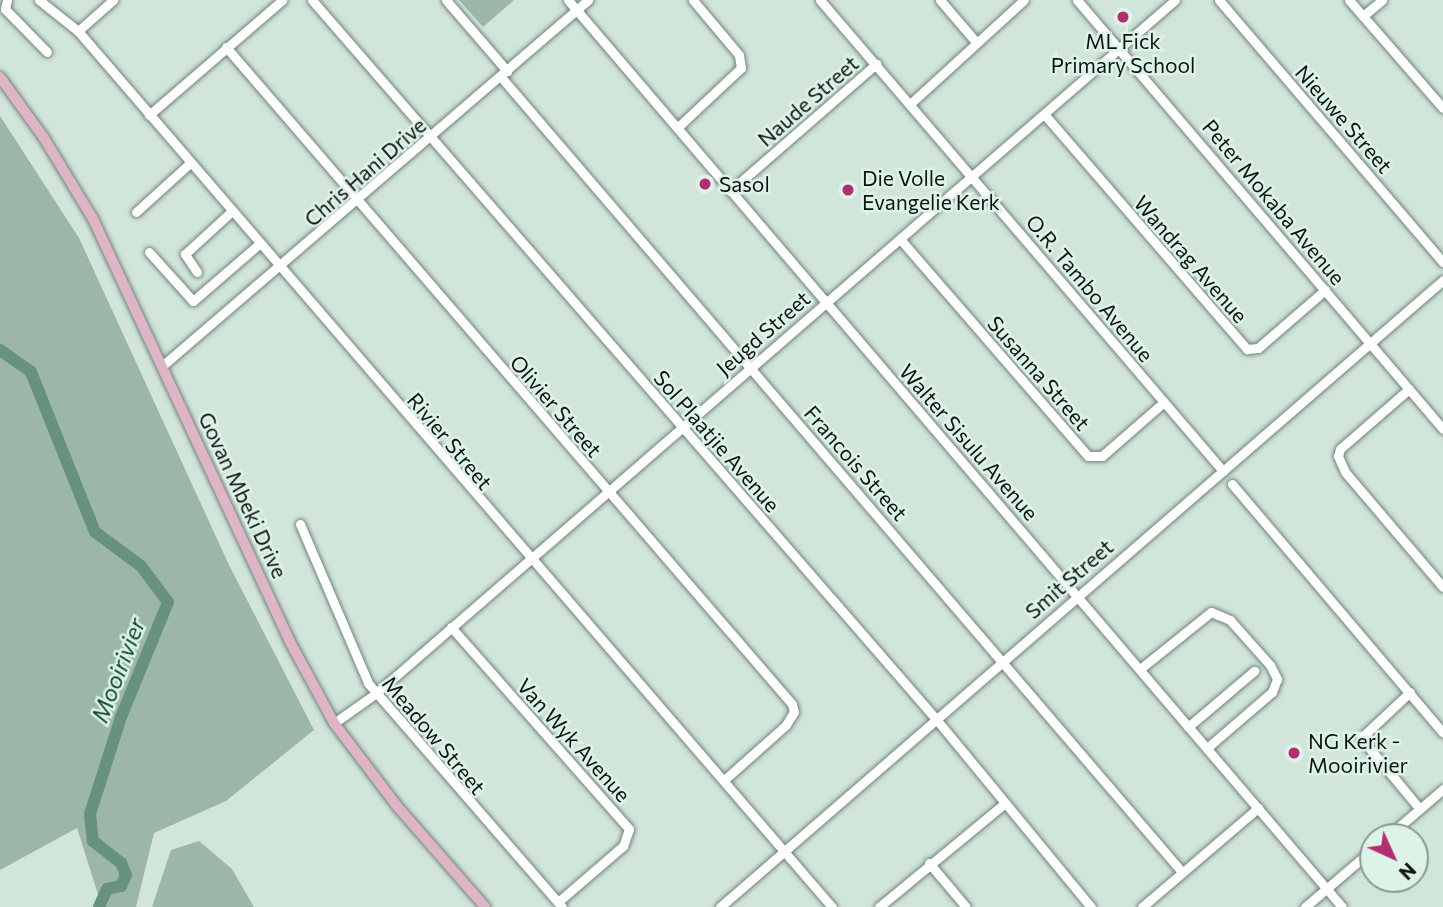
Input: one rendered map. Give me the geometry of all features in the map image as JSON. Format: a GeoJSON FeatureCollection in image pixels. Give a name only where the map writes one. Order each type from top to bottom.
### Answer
{"type":"FeatureCollection","features":[{"type":"Feature","properties":{"kind":"main road","name":"Govan Mbeki Drive"},"geometry":{"type":"LineString","coordinates":[[0,77],[44,138],[93,219],[289,640],[334,723],[389,796],[485,907]]}},
{"type":"Feature","properties":{"kind":"street"},"geometry":{"type":"LineString","coordinates":[[7,0],[5,9],[47,52]]}},
{"type":"Feature","properties":{"kind":"street","name":"Rivier Street"},"geometry":{"type":"LineString","coordinates":[[39,0],[78,31],[530,561],[724,780],[832,907]]}},
{"type":"Feature","properties":{"kind":"street"},"geometry":{"type":"LineString","coordinates":[[78,31],[113,0]]}},
{"type":"Feature","properties":{"kind":"street"},"geometry":{"type":"LineString","coordinates":[[149,115],[282,0]]}},
{"type":"Feature","properties":{"kind":"street","name":"Sol Plaatjie Avenue"},"geometry":{"type":"LineString","coordinates":[[312,0],[936,719],[1091,907]]}},
{"type":"Feature","properties":{"kind":"street","name":"Francois Street"},"geometry":{"type":"LineString","coordinates":[[446,0],[504,74],[750,366],[1182,873]]}},
{"type":"Feature","properties":{"kind":"street","name":"Walter Sisulu Avenue"},"geometry":{"type":"LineString","coordinates":[[568,0],[1342,907]]}},
{"type":"Feature","properties":{"kind":"street","name":"Chris Hani Drive"},"geometry":{"type":"LineString","coordinates":[[162,366],[358,202],[588,0]]}},
{"type":"Feature","properties":{"kind":"street"},"geometry":{"type":"LineString","coordinates":[[677,128],[741,68],[739,55],[693,0]]}},
{"type":"Feature","properties":{"kind":"street","name":"O.R. Tambo Avenue"},"geometry":{"type":"LineString","coordinates":[[820,0],[1223,471]]}},
{"type":"Feature","properties":{"kind":"street"},"geometry":{"type":"LineString","coordinates":[[940,0],[976,42]]}},
{"type":"Feature","properties":{"kind":"street"},"geometry":{"type":"LineString","coordinates":[[910,104],[1024,0]]}},
{"type":"Feature","properties":{"kind":"street","name":"Peter Mokaba Avenue"},"geometry":{"type":"LineString","coordinates":[[1077,0],[1443,429]]}},
{"type":"Feature","properties":{"kind":"street","name":"Jeugd Street"},"geometry":{"type":"LineString","coordinates":[[334,723],[375,694],[530,561],[750,366],[1175,0]]}},
{"type":"Feature","properties":{"kind":"street","name":"Nieuwe Street"},"geometry":{"type":"LineString","coordinates":[[1219,0],[1443,262]]}},
{"type":"Feature","properties":{"kind":"street"},"geometry":{"type":"LineString","coordinates":[[1349,0],[1443,108]]}},
{"type":"Feature","properties":{"kind":"street"},"geometry":{"type":"LineString","coordinates":[[1363,16],[1382,0]]}},
{"type":"Feature","properties":{"kind":"street","name":"Olivier Street"},"geometry":{"type":"LineString","coordinates":[[226,47],[794,708],[786,724],[724,780]]}},
{"type":"Feature","properties":{"kind":"street","name":"Naude Street"},"geometry":{"type":"LineString","coordinates":[[730,191],[876,64]]}},
{"type":"Feature","properties":{"kind":"street","name":"Wandrag Avenue"},"geometry":{"type":"LineString","coordinates":[[1044,114],[1247,349],[1258,348],[1325,290]]}},
{"type":"Feature","properties":{"kind":"street"},"geometry":{"type":"LineString","coordinates":[[136,212],[190,163]]}},
{"type":"Feature","properties":{"kind":"street"},"geometry":{"type":"LineString","coordinates":[[197,272],[185,254],[232,211]]}},
{"type":"Feature","properties":{"kind":"street","name":"Susanna Street"},"geometry":{"type":"LineString","coordinates":[[900,239],[1088,456],[1102,456],[1164,402]]}},
{"type":"Feature","properties":{"kind":"street"},"geometry":{"type":"LineString","coordinates":[[149,252],[192,301],[259,244]]}},
{"type":"Feature","properties":{"kind":"street","name":"Smit Street"},"geometry":{"type":"LineString","coordinates":[[720,907],[1443,280]]}},
{"type":"Feature","properties":{"kind":"street"},"geometry":{"type":"LineString","coordinates":[[1409,389],[1340,449],[1338,456],[1345,472],[1443,587]]}},
{"type":"Feature","properties":{"kind":"street"},"geometry":{"type":"LineString","coordinates":[[1233,484],[1443,733]]}},
{"type":"Feature","properties":{"kind":"street","name":"Meadow Street"},"geometry":{"type":"LineString","coordinates":[[300,524],[337,619],[375,694],[560,905]]}},
{"type":"Feature","properties":{"kind":"street"},"geometry":{"type":"LineString","coordinates":[[1140,669],[1210,612],[1230,620],[1270,665],[1277,679],[1272,692],[1207,748]]}},
{"type":"Feature","properties":{"kind":"street","name":"Van Wyk Avenue"},"geometry":{"type":"LineString","coordinates":[[451,628],[629,829],[623,846],[560,905]]}},
{"type":"Feature","properties":{"kind":"street"},"geometry":{"type":"LineString","coordinates":[[1188,727],[1254,671]]}},
{"type":"Feature","properties":{"kind":"street"},"geometry":{"type":"LineString","coordinates":[[1410,692],[1363,733],[1363,743],[1420,809]]}},
{"type":"Feature","properties":{"kind":"street"},"geometry":{"type":"LineString","coordinates":[[1404,823],[1443,789]]}},
{"type":"Feature","properties":{"kind":"street"},"geometry":{"type":"LineString","coordinates":[[879,907],[929,863],[1005,803]]}},
{"type":"Feature","properties":{"kind":"street"},"geometry":{"type":"LineString","coordinates":[[1142,907],[1258,808]]}},
{"type":"Feature","properties":{"kind":"street"},"geometry":{"type":"LineString","coordinates":[[1305,907],[1359,861]]}},
{"type":"Feature","properties":{"kind":"street"},"geometry":{"type":"LineString","coordinates":[[929,863],[966,907]]}},
{"type":"Feature","properties":{"kind":"green space"},"geometry":{"type":"Polygon","coordinates":[[[459,0],[514,0],[483,27],[459,0]]]}},
{"type":"Feature","properties":{"kind":"green space"},"geometry":{"type":"Polygon","coordinates":[[[0,116],[79,238],[229,565],[314,730],[226,801],[154,833],[136,907],[102,907],[77,828],[0,870],[0,116]]]}},
{"type":"Feature","properties":{"kind":"green space"},"geometry":{"type":"Polygon","coordinates":[[[199,841],[232,869],[254,907],[152,907],[171,850],[199,841]]]}},
{"type":"Feature","properties":{"kind":"waterway","name":"Mooirivier"},"geometry":{"type":"LineString","coordinates":[[0,350],[31,372],[95,532],[141,566],[168,602],[121,717],[90,814],[93,841],[121,863],[126,875],[121,886],[107,889],[99,907]]}},
{"type":"Feature","properties":{"kind":"place","name":"ML Fick Primary School"},"geometry":{"type":"Point","coordinates":[1123,17]}},
{"type":"Feature","properties":{"kind":"place","name":"Sasol"},"geometry":{"type":"Point","coordinates":[705,184]}},
{"type":"Feature","properties":{"kind":"place","name":"Die Volle Evangelie Kerk"},"geometry":{"type":"Point","coordinates":[848,190]}},
{"type":"Feature","properties":{"kind":"place","name":"NG Kerk - Mooirivier"},"geometry":{"type":"Point","coordinates":[1294,753]}}]}
